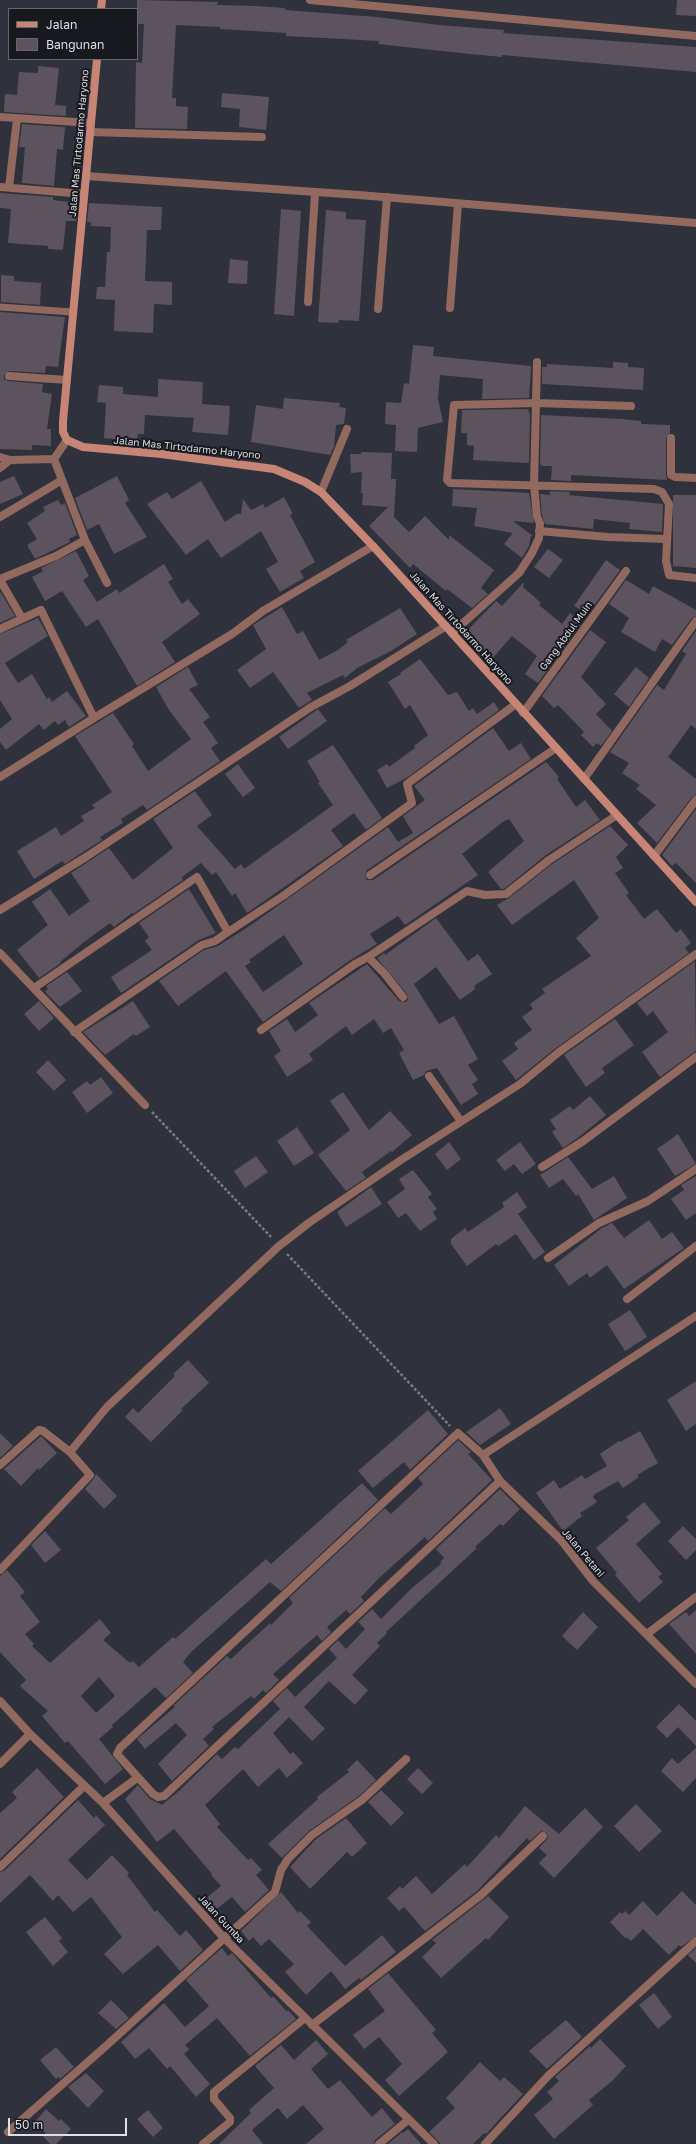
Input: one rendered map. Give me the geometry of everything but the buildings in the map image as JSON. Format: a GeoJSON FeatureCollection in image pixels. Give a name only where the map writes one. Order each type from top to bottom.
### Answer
{"type":"FeatureCollection","features":[{"type":"Feature","properties":{"kind":"street"},"geometry":{"type":"LineString","coordinates":[[310,0],[696,36]]}},
{"type":"Feature","properties":{"kind":"street","name":"Jalan Mas Tirtodarmo Haryono"},"geometry":{"type":"LineString","coordinates":[[97,60],[72,312],[63,427],[66,440],[83,447],[161,454],[274,469],[305,482],[321,492],[373,546],[696,902]]}},
{"type":"Feature","properties":{"kind":"street"},"geometry":{"type":"LineString","coordinates":[[0,117],[91,123]]}},
{"type":"Feature","properties":{"kind":"street"},"geometry":{"type":"LineString","coordinates":[[9,188],[17,119]]}},
{"type":"Feature","properties":{"kind":"street"},"geometry":{"type":"LineString","coordinates":[[90,132],[262,137]]}},
{"type":"Feature","properties":{"kind":"street"},"geometry":{"type":"LineString","coordinates":[[86,176],[387,197],[696,223]]}},
{"type":"Feature","properties":{"kind":"street"},"geometry":{"type":"LineString","coordinates":[[0,187],[84,194]]}},
{"type":"Feature","properties":{"kind":"street"},"geometry":{"type":"LineString","coordinates":[[308,302],[315,193]]}},
{"type":"Feature","properties":{"kind":"street"},"geometry":{"type":"LineString","coordinates":[[378,309],[387,197]]}},
{"type":"Feature","properties":{"kind":"street"},"geometry":{"type":"LineString","coordinates":[[450,308],[458,204]]}},
{"type":"Feature","properties":{"kind":"street"},"geometry":{"type":"LineString","coordinates":[[452,633],[519,573],[532,553],[539,538],[534,485],[537,362]]}},
{"type":"Feature","properties":{"kind":"street"},"geometry":{"type":"LineString","coordinates":[[9,376],[67,380]]}},
{"type":"Feature","properties":{"kind":"street"},"geometry":{"type":"LineString","coordinates":[[631,406],[536,403],[454,405],[447,480],[450,483],[654,489],[662,492],[669,504],[666,539],[666,561],[669,575],[696,578]]}},
{"type":"Feature","properties":{"kind":"street"},"geometry":{"type":"LineString","coordinates":[[321,492],[347,429]]}},
{"type":"Feature","properties":{"kind":"street"},"geometry":{"type":"LineString","coordinates":[[671,438],[671,474],[675,477],[696,478]]}},
{"type":"Feature","properties":{"kind":"street"},"geometry":{"type":"LineString","coordinates":[[54,460],[66,440]]}},
{"type":"Feature","properties":{"kind":"street"},"geometry":{"type":"LineString","coordinates":[[0,457],[10,460],[54,460]]}},
{"type":"Feature","properties":{"kind":"street"},"geometry":{"type":"LineString","coordinates":[[0,468],[10,460]]}},
{"type":"Feature","properties":{"kind":"street"},"geometry":{"type":"LineString","coordinates":[[54,460],[85,540],[107,583]]}},
{"type":"Feature","properties":{"kind":"street"},"geometry":{"type":"LineString","coordinates":[[0,517],[62,480]]}},
{"type":"Feature","properties":{"kind":"street"},"geometry":{"type":"LineString","coordinates":[[539,531],[608,537],[666,539]]}},
{"type":"Feature","properties":{"kind":"street"},"geometry":{"type":"LineString","coordinates":[[22,618],[0,580],[56,556],[85,540]]}},
{"type":"Feature","properties":{"kind":"street"},"geometry":{"type":"LineString","coordinates":[[0,777],[232,634],[263,611],[373,546]]}},
{"type":"Feature","properties":{"kind":"street","name":"Gang Abdul Muin"},"geometry":{"type":"LineString","coordinates":[[523,713],[626,571]]}},
{"type":"Feature","properties":{"kind":"street"},"geometry":{"type":"LineString","coordinates":[[0,630],[22,618],[42,610],[94,718]]}},
{"type":"Feature","properties":{"kind":"street"},"geometry":{"type":"LineString","coordinates":[[584,779],[696,621]]}},
{"type":"Feature","properties":{"kind":"street"},"geometry":{"type":"LineString","coordinates":[[0,910],[100,848],[311,707],[350,686],[446,626]]}},
{"type":"Feature","properties":{"kind":"street"},"geometry":{"type":"LineString","coordinates":[[74,1032],[202,945],[215,941],[283,896],[412,803],[407,784],[516,704]]}},
{"type":"Feature","properties":{"kind":"street"},"geometry":{"type":"LineString","coordinates":[[370,875],[556,748]]}},
{"type":"Feature","properties":{"kind":"street"},"geometry":{"type":"LineString","coordinates":[[654,856],[696,800]]}},
{"type":"Feature","properties":{"kind":"street"},"geometry":{"type":"LineString","coordinates":[[261,1030],[355,964],[368,957],[467,891],[485,895],[506,894],[549,860],[617,815]]}},
{"type":"Feature","properties":{"kind":"street"},"geometry":{"type":"LineString","coordinates":[[34,988],[197,877],[228,932]]}},
{"type":"Feature","properties":{"kind":"street"},"geometry":{"type":"LineString","coordinates":[[0,953],[74,1032],[145,1104]]}},
{"type":"Feature","properties":{"kind":"street"},"geometry":{"type":"LineString","coordinates":[[70,1452],[107,1407],[279,1246],[316,1217],[460,1120],[520,1084],[559,1052],[696,954]]}},
{"type":"Feature","properties":{"kind":"street"},"geometry":{"type":"LineString","coordinates":[[368,957],[384,973],[403,997]]}},
{"type":"Feature","properties":{"kind":"street"},"geometry":{"type":"LineString","coordinates":[[542,1166],[582,1142],[696,1057]]}},
{"type":"Feature","properties":{"kind":"street"},"geometry":{"type":"LineString","coordinates":[[429,1076],[460,1120]]}},
{"type":"Feature","properties":{"kind":"street"},"geometry":{"type":"LineString","coordinates":[[548,1258],[599,1223],[648,1201],[696,1169]]}},
{"type":"Feature","properties":{"kind":"street"},"geometry":{"type":"LineString","coordinates":[[627,1299],[696,1246]]}},
{"type":"Feature","properties":{"kind":"street"},"geometry":{"type":"LineString","coordinates":[[483,1455],[696,1316]]}},
{"type":"Feature","properties":{"kind":"street"},"geometry":{"type":"LineString","coordinates":[[0,1464],[39,1430],[43,1431],[70,1452],[90,1475],[0,1570]]}},
{"type":"Feature","properties":{"kind":"street"},"geometry":{"type":"LineString","coordinates":[[458,1433],[120,1748],[117,1754],[137,1778],[158,1798],[164,1796],[500,1482]]}},
{"type":"Feature","properties":{"kind":"street","name":"Jalan Petani"},"geometry":{"type":"LineString","coordinates":[[458,1433],[483,1455],[500,1482],[561,1540],[593,1581],[696,1684]]}},
{"type":"Feature","properties":{"kind":"street"},"geometry":{"type":"LineString","coordinates":[[646,1634],[696,1598]]}},
{"type":"Feature","properties":{"kind":"street","name":"Jalan Gumba"},"geometry":{"type":"LineString","coordinates":[[0,1700],[30,1734],[103,1803],[224,1938],[434,2144]]}},
{"type":"Feature","properties":{"kind":"street"},"geometry":{"type":"LineString","coordinates":[[0,1764],[30,1734]]}},
{"type":"Feature","properties":{"kind":"street"},"geometry":{"type":"LineString","coordinates":[[8,2132],[106,2046],[275,1892],[281,1870],[288,1858],[312,1835],[362,1800],[406,1759]]}},
{"type":"Feature","properties":{"kind":"street"},"geometry":{"type":"LineString","coordinates":[[103,1803],[137,1778]]}},
{"type":"Feature","properties":{"kind":"street"},"geometry":{"type":"LineString","coordinates":[[0,1867],[84,1786]]}},
{"type":"Feature","properties":{"kind":"street"},"geometry":{"type":"LineString","coordinates":[[312,2025],[481,1895],[543,1836]]}},
{"type":"Feature","properties":{"kind":"street"},"geometry":{"type":"LineString","coordinates":[[485,2144],[548,2076],[696,1941]]}},
{"type":"Feature","properties":{"kind":"street"},"geometry":{"type":"LineString","coordinates":[[203,2144],[230,2122],[230,2118],[214,2099],[214,2092],[305,2018]]}},
{"type":"Feature","properties":{"kind":"street"},"geometry":{"type":"LineString","coordinates":[[379,2144],[408,2120]]}},
{"type":"Feature","properties":{"kind":"lane"},"geometry":{"type":"LineString","coordinates":[[0,307],[72,312]]}},
{"type":"Feature","properties":{"kind":"path"},"geometry":{"type":"LineString","coordinates":[[145,1104],[458,1433]]}}]}
